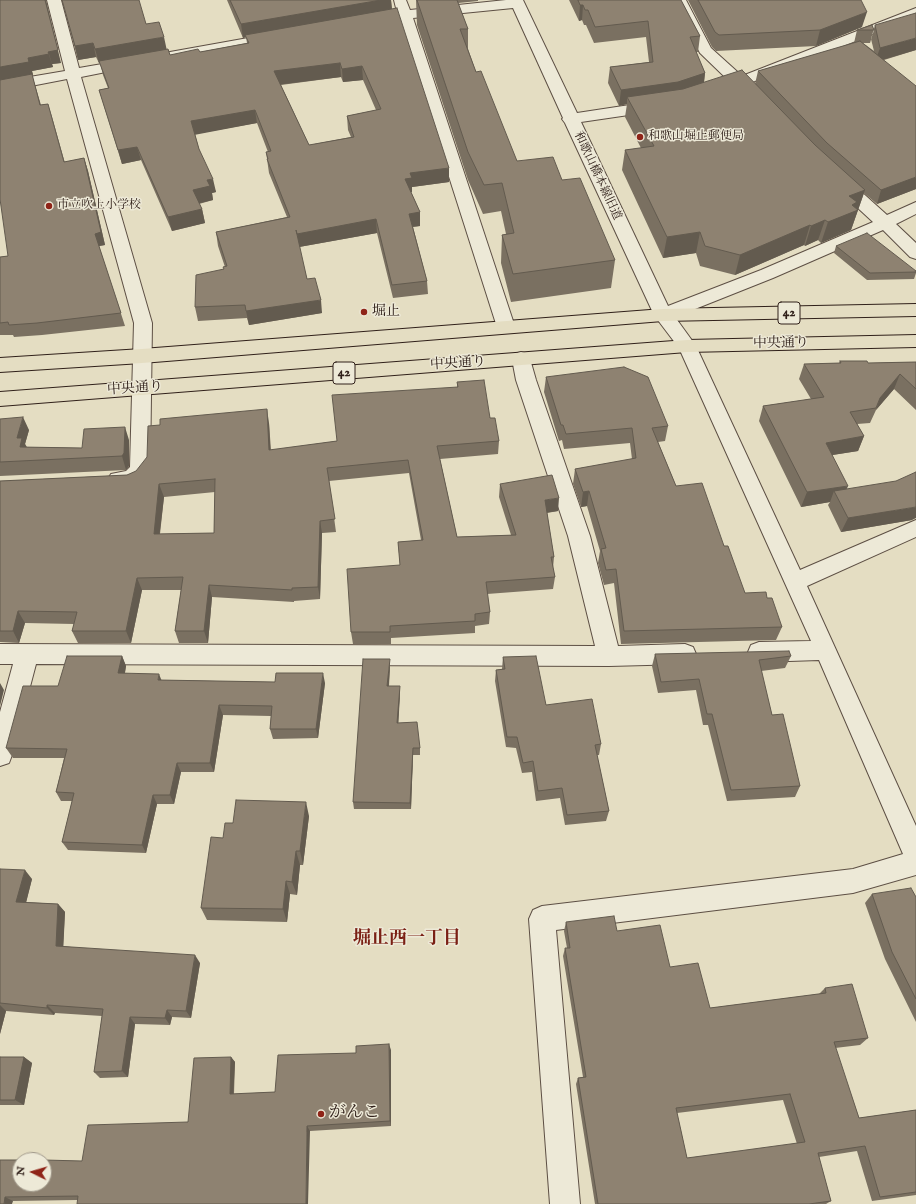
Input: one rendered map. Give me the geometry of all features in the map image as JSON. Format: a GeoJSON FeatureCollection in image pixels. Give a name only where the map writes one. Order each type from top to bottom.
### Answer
{"type":"FeatureCollection","features":[{"type":"Feature","properties":{"kind":"highway","name":"42"},"geometry":{"type":"LineString","coordinates":[[0,365],[142,356],[663,315],[916,310]]}},
{"type":"Feature","properties":{"kind":"highway","name":"中央通り"},"geometry":{"type":"LineString","coordinates":[[0,399],[687,346],[916,341]]}},
{"type":"Feature","properties":{"kind":"street"},"geometry":{"type":"LineString","coordinates":[[54,0],[143,323],[140,469],[132,478],[101,480]]}},
{"type":"Feature","properties":{"kind":"street"},"geometry":{"type":"LineString","coordinates":[[679,0],[705,50],[741,82],[757,99]]}},
{"type":"Feature","properties":{"kind":"street"},"geometry":{"type":"LineString","coordinates":[[358,23],[402,7],[516,1]]}},
{"type":"Feature","properties":{"kind":"street","name":"和歌山橋本線旧道"},"geometry":{"type":"LineString","coordinates":[[516,1],[663,315],[687,346],[826,650],[916,854]]}},
{"type":"Feature","properties":{"kind":"street"},"geometry":{"type":"LineString","coordinates":[[402,7],[506,327]]}},
{"type":"Feature","properties":{"kind":"street"},"geometry":{"type":"LineString","coordinates":[[707,94],[741,82],[916,12]]}},
{"type":"Feature","properties":{"kind":"street"},"geometry":{"type":"LineString","coordinates":[[158,58],[289,35]]}},
{"type":"Feature","properties":{"kind":"street"},"geometry":{"type":"LineString","coordinates":[[0,86],[142,61]]}},
{"type":"Feature","properties":{"kind":"street"},"geometry":{"type":"LineString","coordinates":[[570,119],[672,104]]}},
{"type":"Feature","properties":{"kind":"street"},"geometry":{"type":"LineString","coordinates":[[828,171],[916,253]]}},
{"type":"Feature","properties":{"kind":"street"},"geometry":{"type":"LineString","coordinates":[[663,315],[767,274],[885,223],[916,207]]}},
{"type":"Feature","properties":{"kind":"street"},"geometry":{"type":"LineString","coordinates":[[521,359],[526,380],[579,536],[609,656]]}},
{"type":"Feature","properties":{"kind":"street"},"geometry":{"type":"LineString","coordinates":[[794,582],[916,528]]}},
{"type":"Feature","properties":{"kind":"street"},"geometry":{"type":"LineString","coordinates":[[740,652],[826,650]]}},
{"type":"Feature","properties":{"kind":"street"},"geometry":{"type":"LineString","coordinates":[[0,654],[609,656],[702,653]]}},
{"type":"Feature","properties":{"kind":"street"},"geometry":{"type":"LineString","coordinates":[[0,755],[27,655]]}},
{"type":"Feature","properties":{"kind":"street"},"geometry":{"type":"LineString","coordinates":[[566,1204],[542,919],[853,881],[916,863]]}},
{"type":"Feature","properties":{"kind":"building"},"geometry":{"type":"Polygon","coordinates":[[[0,0],[45,0],[58,50],[48,52],[49,54],[28,58],[29,62],[0,67],[0,0]]]}},
{"type":"Feature","properties":{"kind":"building"},"geometry":{"type":"Polygon","coordinates":[[[62,0],[139,0],[146,24],[159,22],[164,37],[95,49],[93,43],[75,46],[62,0]]]}},
{"type":"Feature","properties":{"kind":"building"},"geometry":{"type":"Polygon","coordinates":[[[230,0],[381,0],[241,24],[230,0]]]}},
{"type":"Feature","properties":{"kind":"building"},"geometry":{"type":"Polygon","coordinates":[[[417,0],[457,0],[468,29],[460,29],[476,72],[481,71],[517,161],[553,157],[562,180],[580,178],[615,260],[513,274],[502,235],[514,233],[502,183],[484,185],[468,152],[417,0]]]}},
{"type":"Feature","properties":{"kind":"building"},"geometry":{"type":"Polygon","coordinates":[[[578,0],[681,0],[700,36],[690,37],[705,73],[678,82],[621,90],[610,67],[653,62],[648,21],[595,27],[588,10],[585,10],[583,5],[580,5],[578,0]]]}},
{"type":"Feature","properties":{"kind":"building"},"geometry":{"type":"Polygon","coordinates":[[[698,0],[861,0],[867,12],[820,30],[719,35],[715,32],[698,0]]]}},
{"type":"Feature","properties":{"kind":"building"},"geometry":{"type":"Polygon","coordinates":[[[397,8],[449,168],[410,173],[412,178],[405,179],[420,212],[409,214],[427,281],[392,285],[376,219],[297,234],[296,230],[307,279],[315,278],[321,300],[246,311],[245,305],[195,307],[196,275],[224,269],[223,267],[227,266],[216,232],[290,217],[267,159],[266,152],[271,151],[255,110],[191,121],[199,149],[213,179],[207,180],[210,186],[193,190],[202,209],[168,217],[137,147],[118,150],[99,90],[109,88],[99,61],[168,49],[170,55],[198,49],[200,52],[249,43],[245,35],[397,8]],[[340,63],[274,71],[309,145],[354,137],[347,116],[381,109],[362,66],[342,69],[340,63]]]}},
{"type":"Feature","properties":{"kind":"building"},"geometry":{"type":"Polygon","coordinates":[[[916,13],[916,38],[880,48],[875,25],[916,13]]]}},
{"type":"Feature","properties":{"kind":"building"},"geometry":{"type":"Polygon","coordinates":[[[872,25],[874,30],[857,30],[872,25]]]}},
{"type":"Feature","properties":{"kind":"building"},"geometry":{"type":"Polygon","coordinates":[[[860,41],[916,86],[916,177],[881,190],[827,143],[758,71],[860,41]]]}},
{"type":"Feature","properties":{"kind":"building"},"geometry":{"type":"Polygon","coordinates":[[[742,70],[815,145],[865,190],[849,196],[857,202],[852,205],[858,210],[828,222],[825,220],[811,226],[810,225],[740,255],[705,246],[700,232],[667,237],[625,150],[654,146],[627,97],[683,89],[742,70]]]}},
{"type":"Feature","properties":{"kind":"building"},"geometry":{"type":"Polygon","coordinates":[[[32,74],[40,105],[48,104],[64,162],[84,158],[101,232],[95,234],[121,313],[37,323],[9,325],[8,322],[0,323],[0,257],[8,256],[0,199],[0,80],[32,74]]]}},
{"type":"Feature","properties":{"kind":"building"},"geometry":{"type":"Polygon","coordinates":[[[867,233],[916,272],[870,273],[836,246],[867,233]]]}},
{"type":"Feature","properties":{"kind":"building"},"geometry":{"type":"Polygon","coordinates":[[[840,361],[867,361],[868,363],[916,362],[916,389],[900,374],[880,398],[876,408],[850,412],[864,436],[826,443],[848,486],[807,492],[763,406],[824,397],[804,364],[841,363],[840,361]]]}},
{"type":"Feature","properties":{"kind":"building"},"geometry":{"type":"Polygon","coordinates":[[[624,367],[648,377],[668,426],[652,428],[676,486],[702,483],[724,546],[728,546],[745,593],[766,592],[767,598],[772,598],[782,627],[624,631],[616,569],[606,570],[601,549],[606,548],[589,491],[583,492],[575,469],[636,458],[632,428],[566,434],[563,425],[561,425],[546,377],[624,367]]]}},
{"type":"Feature","properties":{"kind":"building"},"geometry":{"type":"Polygon","coordinates":[[[484,380],[490,418],[495,418],[499,441],[437,446],[457,537],[516,535],[500,484],[552,475],[559,498],[545,500],[554,557],[551,557],[555,577],[486,582],[490,612],[475,614],[475,621],[390,626],[390,632],[351,632],[347,569],[400,565],[398,542],[423,540],[408,460],[327,468],[335,519],[320,521],[318,587],[292,588],[292,590],[209,585],[204,631],[175,631],[183,577],[137,578],[126,631],[72,631],[77,612],[18,611],[13,631],[0,631],[0,481],[127,475],[136,471],[147,457],[148,426],[160,425],[160,419],[267,409],[269,450],[337,441],[332,395],[458,387],[457,382],[484,380]],[[215,479],[159,484],[154,534],[214,533],[215,479]]]}},
{"type":"Feature","properties":{"kind":"building"},"geometry":{"type":"Polygon","coordinates":[[[23,417],[17,438],[22,438],[20,447],[82,448],[84,429],[125,427],[124,453],[122,456],[0,462],[0,419],[23,417]]]}},
{"type":"Feature","properties":{"kind":"building"},"geometry":{"type":"Polygon","coordinates":[[[916,472],[916,507],[848,518],[834,491],[896,481],[916,472]]]}},
{"type":"Feature","properties":{"kind":"building"},"geometry":{"type":"Polygon","coordinates":[[[789,651],[791,656],[759,660],[772,715],[783,714],[800,786],[731,790],[712,714],[707,714],[699,679],[661,682],[655,654],[789,651]]]}},
{"type":"Feature","properties":{"kind":"building"},"geometry":{"type":"Polygon","coordinates":[[[67,656],[122,656],[118,673],[159,674],[158,680],[275,682],[276,673],[323,673],[316,729],[270,729],[272,706],[219,705],[210,763],[177,763],[170,795],[153,795],[142,845],[62,842],[74,793],[56,792],[67,749],[6,748],[23,686],[58,686],[67,656]]]}},
{"type":"Feature","properties":{"kind":"building"},"geometry":{"type":"Polygon","coordinates":[[[536,656],[546,705],[592,699],[601,744],[595,745],[609,811],[567,815],[562,788],[538,791],[533,761],[523,763],[517,737],[507,737],[496,670],[505,669],[503,657],[536,656]]]}},
{"type":"Feature","properties":{"kind":"building"},"geometry":{"type":"Polygon","coordinates":[[[363,659],[390,659],[387,686],[400,686],[397,723],[417,722],[420,748],[413,748],[410,803],[353,802],[363,659]]]}},
{"type":"Feature","properties":{"kind":"building"},"geometry":{"type":"Polygon","coordinates":[[[236,800],[306,802],[300,851],[296,851],[292,882],[286,881],[283,909],[201,908],[211,837],[223,838],[225,823],[233,823],[236,800]]]}},
{"type":"Feature","properties":{"kind":"building"},"geometry":{"type":"Polygon","coordinates":[[[0,869],[25,870],[16,902],[58,904],[56,946],[195,955],[186,1011],[167,1010],[165,1018],[130,1017],[122,1071],[94,1072],[103,1009],[47,1005],[47,1008],[0,1003],[0,869]]]}},
{"type":"Feature","properties":{"kind":"building"},"geometry":{"type":"Polygon","coordinates":[[[911,888],[916,897],[916,999],[892,952],[872,894],[911,888]]]}},
{"type":"Feature","properties":{"kind":"building"},"geometry":{"type":"Polygon","coordinates":[[[614,916],[617,931],[660,925],[670,967],[698,963],[710,1008],[826,993],[825,988],[852,984],[868,1038],[834,1042],[859,1118],[916,1110],[916,1192],[880,1197],[865,1146],[818,1153],[831,1201],[809,1204],[598,1204],[578,1078],[586,1077],[565,948],[570,948],[566,922],[614,916]],[[790,1094],[676,1108],[687,1158],[805,1142],[790,1094]]]}},
{"type":"Feature","properties":{"kind":"building"},"geometry":{"type":"Polygon","coordinates":[[[389,1044],[390,1121],[307,1126],[306,1204],[77,1204],[78,1196],[5,1197],[4,1204],[0,1204],[0,1160],[12,1160],[12,1192],[52,1192],[52,1160],[82,1161],[88,1125],[188,1122],[194,1058],[231,1057],[230,1094],[275,1092],[278,1055],[356,1053],[356,1046],[389,1044]]]}},
{"type":"Feature","properties":{"kind":"building"},"geometry":{"type":"Polygon","coordinates":[[[0,1057],[24,1057],[15,1100],[0,1100],[0,1057]]]}},
{"type":"Feature","properties":{"kind":"place","name":"和歌山堀止郵便局"},"geometry":{"type":"Point","coordinates":[640,137]}},
{"type":"Feature","properties":{"kind":"place","name":"市立吹上小学校"},"geometry":{"type":"Point","coordinates":[49,206]}},
{"type":"Feature","properties":{"kind":"place","name":"堀止"},"geometry":{"type":"Point","coordinates":[364,312]}},
{"type":"Feature","properties":{"kind":"place","name":"がんこ"},"geometry":{"type":"Point","coordinates":[321,1114]}},
{"type":"Feature","properties":{"kind":"district","name":"堀止西一丁目"},"geometry":{"type":"Point","coordinates":[407,939]}}]}
